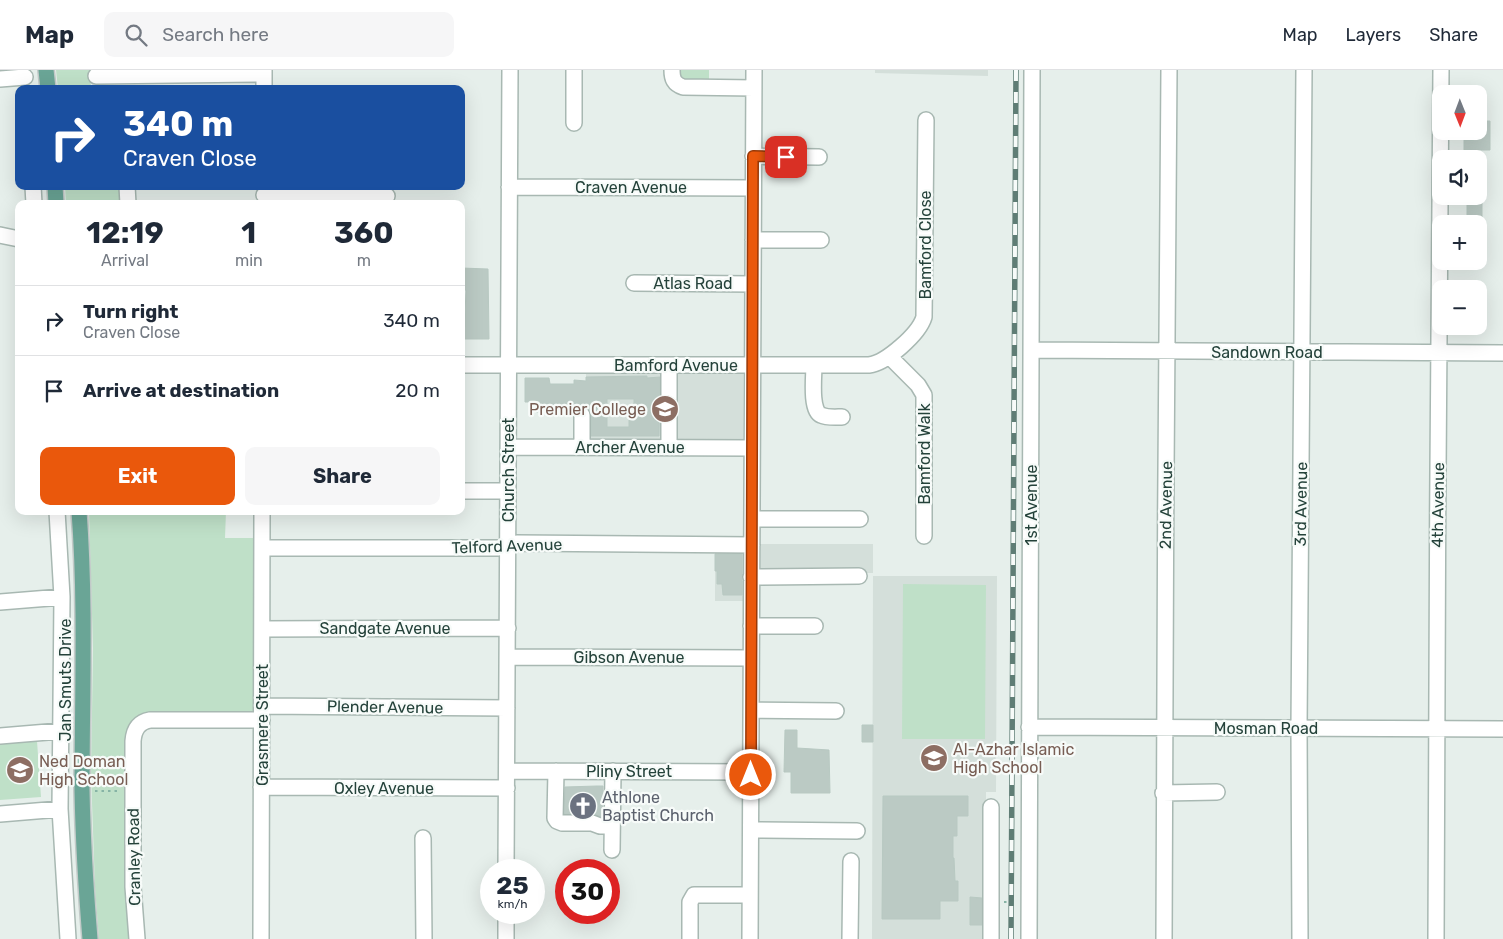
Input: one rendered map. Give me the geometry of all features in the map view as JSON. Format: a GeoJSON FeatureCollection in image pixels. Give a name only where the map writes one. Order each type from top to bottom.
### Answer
{"type":"FeatureCollection","features":[{"type":"Feature","properties":{"kind":"main road"},"geometry":{"type":"LineString","coordinates":[[46,70],[48,85]]}},
{"type":"Feature","properties":{"kind":"main road","name":"Jan Smuts Drive"},"geometry":{"type":"LineString","coordinates":[[79,515],[83,597],[84,847],[90,939]]}},
{"type":"Feature","properties":{"kind":"street","name":"Church Street"},"geometry":{"type":"LineString","coordinates":[[506,859],[510,70]]}},
{"type":"Feature","properties":{"kind":"street"},"geometry":{"type":"LineString","coordinates":[[574,70],[574,123]]}},
{"type":"Feature","properties":{"kind":"street"},"geometry":{"type":"LineString","coordinates":[[672,70],[676,84],[683,87],[754,88]]}},
{"type":"Feature","properties":{"kind":"street"},"geometry":{"type":"LineString","coordinates":[[750,939],[754,70]]}},
{"type":"Feature","properties":{"kind":"street","name":"1st Avenue"},"geometry":{"type":"LineString","coordinates":[[1029,939],[1032,70]]}},
{"type":"Feature","properties":{"kind":"street","name":"2nd Avenue"},"geometry":{"type":"LineString","coordinates":[[1164,939],[1163,727],[1168,351],[1169,70]]}},
{"type":"Feature","properties":{"kind":"street","name":"3rd Avenue"},"geometry":{"type":"LineString","coordinates":[[1300,939],[1299,728],[1304,70]]}},
{"type":"Feature","properties":{"kind":"street","name":"4th Avenue"},"geometry":{"type":"LineString","coordinates":[[1436,939],[1441,70]]}},
{"type":"Feature","properties":{"kind":"street"},"geometry":{"type":"LineString","coordinates":[[0,79],[25,78]]}},
{"type":"Feature","properties":{"kind":"street"},"geometry":{"type":"LineString","coordinates":[[96,78],[264,78]]}},
{"type":"Feature","properties":{"kind":"street","name":"Bamford Close"},"geometry":{"type":"LineString","coordinates":[[889,356],[917,330],[924,317],[926,120]]}},
{"type":"Feature","properties":{"kind":"street"},"geometry":{"type":"LineString","coordinates":[[753,156],[819,157]]}},
{"type":"Feature","properties":{"kind":"street","name":"Craven Avenue"},"geometry":{"type":"LineString","coordinates":[[509,187],[753,188]]}},
{"type":"Feature","properties":{"kind":"street"},"geometry":{"type":"LineString","coordinates":[[264,195],[387,195]]}},
{"type":"Feature","properties":{"kind":"street"},"geometry":{"type":"LineString","coordinates":[[0,235],[15,239]]}},
{"type":"Feature","properties":{"kind":"street"},"geometry":{"type":"LineString","coordinates":[[753,240],[821,240]]}},
{"type":"Feature","properties":{"kind":"street","name":"Atlas Road"},"geometry":{"type":"LineString","coordinates":[[634,283],[753,284]]}},
{"type":"Feature","properties":{"kind":"street","name":"Sandown Road"},"geometry":{"type":"LineString","coordinates":[[1032,350],[1503,353]]}},
{"type":"Feature","properties":{"kind":"street","name":"Bamford Avenue"},"geometry":{"type":"LineString","coordinates":[[465,364],[869,365],[880,362],[889,356]]}},
{"type":"Feature","properties":{"kind":"street","name":"Bamford Walk"},"geometry":{"type":"LineString","coordinates":[[889,356],[918,385],[924,395],[924,536]]}},
{"type":"Feature","properties":{"kind":"street"},"geometry":{"type":"LineString","coordinates":[[669,365],[669,447]]}},
{"type":"Feature","properties":{"kind":"street"},"geometry":{"type":"LineString","coordinates":[[814,365],[814,397],[817,412],[821,415],[842,417]]}},
{"type":"Feature","properties":{"kind":"street"},"geometry":{"type":"LineString","coordinates":[[582,415],[582,447]]}},
{"type":"Feature","properties":{"kind":"street","name":"Archer Avenue"},"geometry":{"type":"LineString","coordinates":[[508,447],[752,448]]}},
{"type":"Feature","properties":{"kind":"street"},"geometry":{"type":"LineString","coordinates":[[465,491],[508,491]]}},
{"type":"Feature","properties":{"kind":"street"},"geometry":{"type":"LineString","coordinates":[[57,515],[62,597],[60,809],[68,939]]}},
{"type":"Feature","properties":{"kind":"street","name":"Grasmere Street"},"geometry":{"type":"LineString","coordinates":[[261,939],[262,515]]}},
{"type":"Feature","properties":{"kind":"street"},"geometry":{"type":"LineString","coordinates":[[752,519],[860,519]]}},
{"type":"Feature","properties":{"kind":"street","name":"Telford Avenue"},"geometry":{"type":"LineString","coordinates":[[262,548],[488,548],[517,544],[752,545]]}},
{"type":"Feature","properties":{"kind":"street"},"geometry":{"type":"LineString","coordinates":[[752,577],[859,576]]}},
{"type":"Feature","properties":{"kind":"street"},"geometry":{"type":"LineString","coordinates":[[0,602],[62,597]]}},
{"type":"Feature","properties":{"kind":"street"},"geometry":{"type":"LineString","coordinates":[[751,626],[815,626]]}},
{"type":"Feature","properties":{"kind":"street","name":"Sandgate Avenue"},"geometry":{"type":"LineString","coordinates":[[262,629],[508,628]]}},
{"type":"Feature","properties":{"kind":"street","name":"Gibson Avenue"},"geometry":{"type":"LineString","coordinates":[[508,657],[751,658]]}},
{"type":"Feature","properties":{"kind":"street","name":"Plender Avenue"},"geometry":{"type":"LineString","coordinates":[[262,713],[507,708]]}},
{"type":"Feature","properties":{"kind":"street"},"geometry":{"type":"LineString","coordinates":[[751,710],[836,711]]}},
{"type":"Feature","properties":{"kind":"street","name":"Cranley Road"},"geometry":{"type":"LineString","coordinates":[[136,937],[133,887],[133,736],[137,727],[150,720],[262,713]]}},
{"type":"Feature","properties":{"kind":"street","name":"Mosman Road"},"geometry":{"type":"LineString","coordinates":[[1029,727],[1503,729]]}},
{"type":"Feature","properties":{"kind":"street"},"geometry":{"type":"LineString","coordinates":[[0,736],[60,732]]}},
{"type":"Feature","properties":{"kind":"street","name":"Pliny Street"},"geometry":{"type":"LineString","coordinates":[[507,771],[751,772]]}},
{"type":"Feature","properties":{"kind":"street"},"geometry":{"type":"LineString","coordinates":[[556,771],[555,816],[557,821],[562,823],[592,823],[600,826],[612,826]]}},
{"type":"Feature","properties":{"kind":"street"},"geometry":{"type":"LineString","coordinates":[[612,850],[613,771]]}},
{"type":"Feature","properties":{"kind":"street","name":"Oxley Avenue"},"geometry":{"type":"LineString","coordinates":[[262,787],[506,788]]}},
{"type":"Feature","properties":{"kind":"street"},"geometry":{"type":"LineString","coordinates":[[1163,793],[1218,792]]}},
{"type":"Feature","properties":{"kind":"street"},"geometry":{"type":"LineString","coordinates":[[991,807],[991,939]]}},
{"type":"Feature","properties":{"kind":"street"},"geometry":{"type":"LineString","coordinates":[[0,814],[60,809]]}},
{"type":"Feature","properties":{"kind":"street"},"geometry":{"type":"LineString","coordinates":[[750,830],[857,831]]}},
{"type":"Feature","properties":{"kind":"street"},"geometry":{"type":"LineString","coordinates":[[423,838],[424,939]]}},
{"type":"Feature","properties":{"kind":"street"},"geometry":{"type":"LineString","coordinates":[[850,939],[851,861]]}},
{"type":"Feature","properties":{"kind":"street"},"geometry":{"type":"LineString","coordinates":[[690,939],[690,902],[694,895],[750,895]]}},
{"type":"Feature","properties":{"kind":"street"},"geometry":{"type":"LineString","coordinates":[[506,924],[506,939]]}},
{"type":"Feature","properties":{"kind":"path"},"geometry":{"type":"LineString","coordinates":[[92,791],[133,790]]}},
{"type":"Feature","properties":{"kind":"path"},"geometry":{"type":"LineString","coordinates":[[991,902],[1029,902]]}},
{"type":"Feature","properties":{"kind":"shaded area"},"geometry":{"type":"Polygon","coordinates":[[[875,70],[988,70],[988,76],[875,73],[875,70]]]}},
{"type":"Feature","properties":{"kind":"shaded area","name":"Premier College"},"geometry":{"type":"Polygon","coordinates":[[[586,373],[743,373],[743,441],[587,441],[586,373]]]}},
{"type":"Feature","properties":{"kind":"shaded area"},"geometry":{"type":"Polygon","coordinates":[[[761,544],[873,544],[873,573],[761,573],[761,544]]]}},
{"type":"Feature","properties":{"kind":"shaded area"},"geometry":{"type":"Polygon","coordinates":[[[715,550],[741,550],[745,553],[745,601],[715,601],[715,550]]]}},
{"type":"Feature","properties":{"kind":"shaded area","name":"Al-Azhar Islamic High School"},"geometry":{"type":"Polygon","coordinates":[[[873,576],[997,576],[996,792],[986,792],[986,939],[872,939],[873,576]]]}},
{"type":"Feature","properties":{"kind":"green space"},"geometry":{"type":"Polygon","coordinates":[[[56,70],[90,70],[91,85],[58,85],[56,70]]]}},
{"type":"Feature","properties":{"kind":"green space"},"geometry":{"type":"Polygon","coordinates":[[[678,70],[709,70],[709,82],[685,82],[678,76],[678,70]]]}},
{"type":"Feature","properties":{"kind":"green space"},"geometry":{"type":"Polygon","coordinates":[[[65,190],[123,190],[123,200],[66,200],[65,190]]]}},
{"type":"Feature","properties":{"kind":"green space"},"geometry":{"type":"Polygon","coordinates":[[[89,515],[226,515],[225,538],[258,538],[257,712],[157,713],[138,717],[129,728],[131,939],[99,939],[91,775],[93,648],[89,515]]]}},
{"type":"Feature","properties":{"kind":"green space"},"geometry":{"type":"Polygon","coordinates":[[[903,584],[986,585],[985,739],[902,739],[903,584]]]}},
{"type":"Feature","properties":{"kind":"green space","name":"Ned Doman High School"},"geometry":{"type":"Polygon","coordinates":[[[37,741],[41,797],[0,800],[0,744],[37,741]]]}},
{"type":"Feature","properties":{"kind":"building"},"geometry":{"type":"Polygon","coordinates":[[[1488,121],[1490,121],[1490,150],[1464,150],[1464,140],[1488,140],[1488,121]]]}},
{"type":"Feature","properties":{"kind":"building"},"geometry":{"type":"Polygon","coordinates":[[[1467,205],[1482,205],[1482,215],[1467,215],[1467,205]]]}},
{"type":"Feature","properties":{"kind":"building"},"geometry":{"type":"Polygon","coordinates":[[[465,268],[488,269],[489,339],[465,339],[465,268]]]}},
{"type":"Feature","properties":{"kind":"building"},"geometry":{"type":"Polygon","coordinates":[[[586,377],[660,377],[659,436],[591,436],[591,415],[586,407],[578,407],[574,411],[574,405],[550,405],[550,412],[536,412],[536,402],[525,402],[525,378],[549,378],[550,384],[574,384],[574,380],[586,381],[586,377]],[[607,399],[607,427],[629,427],[629,420],[634,420],[634,399],[607,399]]]}},
{"type":"Feature","properties":{"kind":"building"},"geometry":{"type":"Polygon","coordinates":[[[715,554],[742,554],[742,595],[723,595],[722,584],[717,584],[715,554]]]}},
{"type":"Feature","properties":{"kind":"building"},"geometry":{"type":"Polygon","coordinates":[[[862,725],[873,725],[873,742],[862,742],[862,725]]]}},
{"type":"Feature","properties":{"kind":"building"},"geometry":{"type":"Polygon","coordinates":[[[785,730],[797,730],[797,748],[829,750],[830,793],[791,793],[791,772],[784,772],[785,730]]]}},
{"type":"Feature","properties":{"kind":"building","name":"Athlone Baptist Church"},"geometry":{"type":"Polygon","coordinates":[[[603,786],[603,817],[592,814],[564,814],[565,787],[603,786]]]}},
{"type":"Feature","properties":{"kind":"building"},"geometry":{"type":"Polygon","coordinates":[[[883,796],[968,796],[968,816],[957,816],[957,836],[953,836],[953,858],[955,881],[958,881],[958,901],[940,901],[940,919],[882,919],[883,796]]]}},
{"type":"Feature","properties":{"kind":"building"},"geometry":{"type":"Polygon","coordinates":[[[970,897],[982,898],[982,925],[970,925],[970,897]]]}},
{"type":"Feature","properties":{"kind":"railway"},"geometry":{"type":"LineString","coordinates":[[1011,939],[1016,70]]}},
{"type":"Feature","properties":{"kind":"place","name":"Premier College"},"geometry":{"type":"Point","coordinates":[665,409]}},
{"type":"Feature","properties":{"kind":"place","name":"Al-Azhar Islamic High School"},"geometry":{"type":"Point","coordinates":[934,758]}},
{"type":"Feature","properties":{"kind":"place","name":"Ned Doman High School"},"geometry":{"type":"Point","coordinates":[20,770]}},
{"type":"Feature","properties":{"kind":"place","name":"Athlone Baptist Church"},"geometry":{"type":"Point","coordinates":[583,806]}},
{"type":"Feature","properties":{"kind":"route"},"geometry":{"type":"LineString","coordinates":[[751,775],[753,156],[786,157]]}}]}
